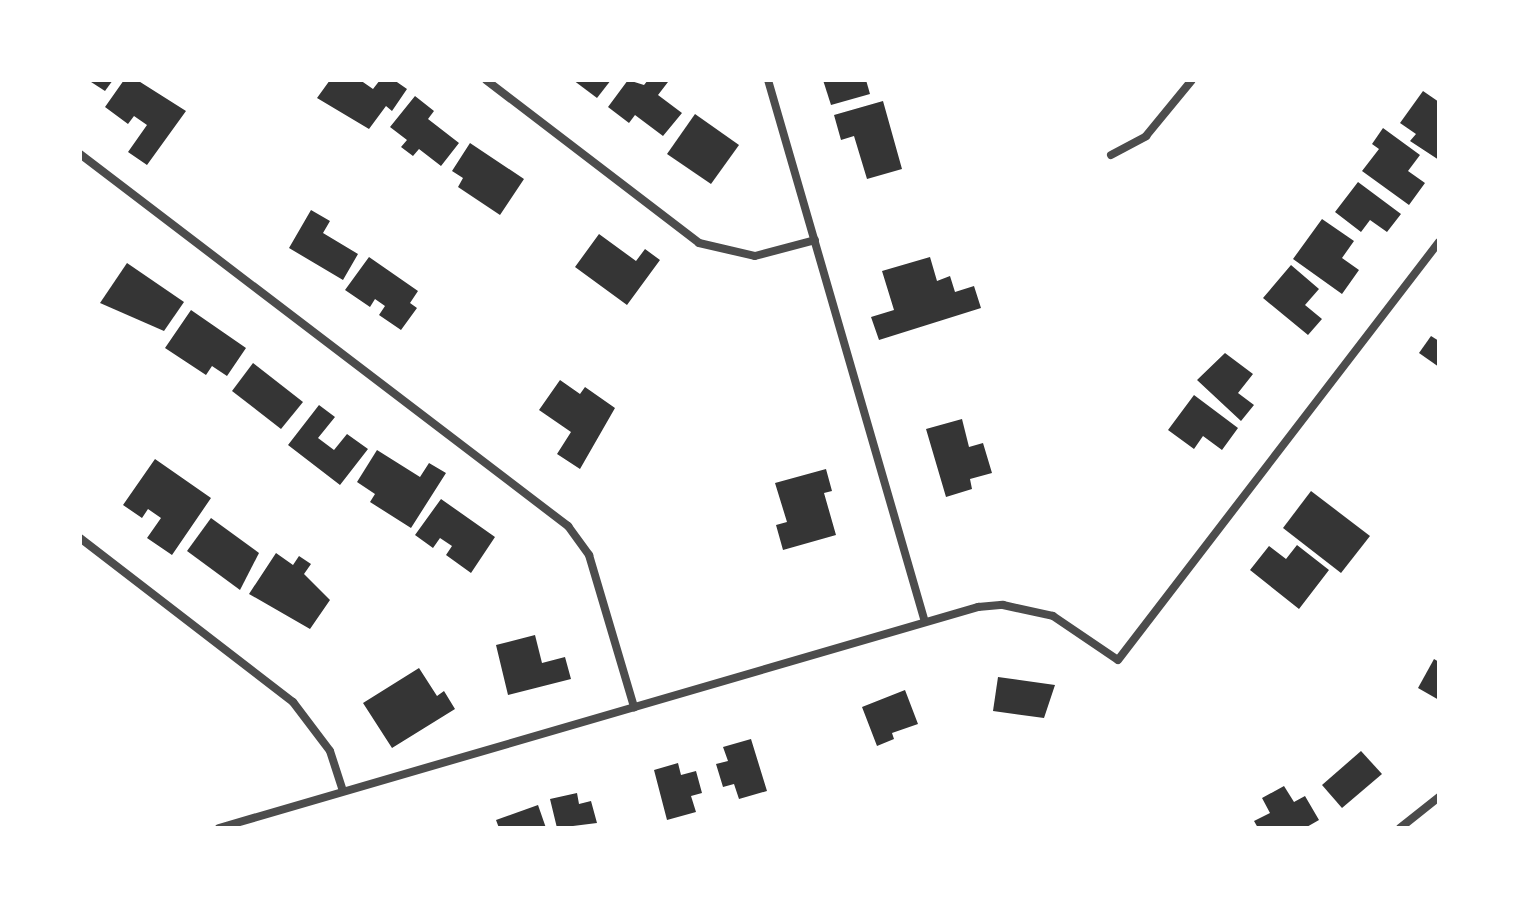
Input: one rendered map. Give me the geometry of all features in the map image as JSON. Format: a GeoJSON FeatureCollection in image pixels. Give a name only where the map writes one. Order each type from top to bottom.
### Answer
{"type":"FeatureCollection","features":[{"type":"Feature","properties":{"kind":"street"},"geometry":{"type":"LineString","coordinates":[[486,80],[699,243],[755,256],[815,240]]}},
{"type":"Feature","properties":{"kind":"street"},"geometry":{"type":"LineString","coordinates":[[768,80],[925,622]]}},
{"type":"Feature","properties":{"kind":"street"},"geometry":{"type":"LineString","coordinates":[[1111,155],[1146,136],[1192,80]]}},
{"type":"Feature","properties":{"kind":"street"},"geometry":{"type":"LineString","coordinates":[[80,154],[568,526],[589,555],[634,707]]}},
{"type":"Feature","properties":{"kind":"street"},"geometry":{"type":"LineString","coordinates":[[219,828],[978,607],[1029,608],[1078,629],[1118,660],[1439,242]]}},
{"type":"Feature","properties":{"kind":"street"},"geometry":{"type":"LineString","coordinates":[[80,538],[293,702],[330,751],[343,791]]}},
{"type":"Feature","properties":{"kind":"street"},"geometry":{"type":"LineString","coordinates":[[1404,827],[1439,797]]}},
{"type":"Feature","properties":{"kind":"building"},"geometry":{"type":"Polygon","coordinates":[[[88,80],[113,80],[105,91],[88,80]]]}},
{"type":"Feature","properties":{"kind":"building"},"geometry":{"type":"Polygon","coordinates":[[[124,80],[137,80],[186,111],[147,165],[128,152],[147,125],[134,116],[128,124],[105,107],[124,80]]]}},
{"type":"Feature","properties":{"kind":"building"},"geometry":{"type":"Polygon","coordinates":[[[330,80],[360,80],[373,89],[380,80],[394,80],[407,89],[392,111],[386,106],[369,129],[317,98],[330,80]]]}},
{"type":"Feature","properties":{"kind":"building"},"geometry":{"type":"Polygon","coordinates":[[[573,80],[611,80],[597,98],[573,80]]]}},
{"type":"Feature","properties":{"kind":"building"},"geometry":{"type":"Polygon","coordinates":[[[628,80],[644,85],[648,80],[668,82],[658,95],[682,113],[663,136],[635,115],[629,123],[608,107],[628,80]]]}},
{"type":"Feature","properties":{"kind":"building"},"geometry":{"type":"Polygon","coordinates":[[[823,80],[866,80],[870,94],[831,105],[823,80]]]}},
{"type":"Feature","properties":{"kind":"building"},"geometry":{"type":"Polygon","coordinates":[[[1423,91],[1439,102],[1439,160],[1410,141],[1416,134],[1400,123],[1423,91]]]}},
{"type":"Feature","properties":{"kind":"building"},"geometry":{"type":"Polygon","coordinates":[[[415,96],[434,111],[428,119],[459,143],[441,166],[419,149],[413,156],[401,147],[407,140],[390,127],[415,96]]]}},
{"type":"Feature","properties":{"kind":"building"},"geometry":{"type":"Polygon","coordinates":[[[883,101],[902,169],[867,179],[854,136],[841,140],[834,115],[883,101]]]}},
{"type":"Feature","properties":{"kind":"building"},"geometry":{"type":"Polygon","coordinates":[[[695,114],[739,145],[711,184],[667,154],[695,114]]]}},
{"type":"Feature","properties":{"kind":"building"},"geometry":{"type":"Polygon","coordinates":[[[1383,128],[1420,155],[1408,171],[1425,183],[1409,205],[1362,171],[1379,149],[1372,144],[1383,128]]]}},
{"type":"Feature","properties":{"kind":"building"},"geometry":{"type":"Polygon","coordinates":[[[470,143],[524,179],[500,215],[458,187],[463,178],[452,171],[470,143]]]}},
{"type":"Feature","properties":{"kind":"building"},"geometry":{"type":"Polygon","coordinates":[[[1358,182],[1401,214],[1387,232],[1370,220],[1361,232],[1335,212],[1358,182]]]}},
{"type":"Feature","properties":{"kind":"building"},"geometry":{"type":"Polygon","coordinates":[[[311,210],[330,221],[323,233],[358,254],[343,280],[289,248],[311,210]]]}},
{"type":"Feature","properties":{"kind":"building"},"geometry":{"type":"Polygon","coordinates":[[[1322,219],[1354,241],[1342,258],[1359,270],[1342,294],[1293,259],[1322,219]]]}},
{"type":"Feature","properties":{"kind":"building"},"geometry":{"type":"Polygon","coordinates":[[[599,234],[636,261],[645,249],[660,260],[627,305],[575,267],[599,234]]]}},
{"type":"Feature","properties":{"kind":"building"},"geometry":{"type":"Polygon","coordinates":[[[369,257],[418,291],[410,303],[417,308],[401,330],[379,315],[385,306],[375,299],[370,307],[345,290],[369,257]]]}},
{"type":"Feature","properties":{"kind":"building"},"geometry":{"type":"Polygon","coordinates":[[[930,257],[937,281],[950,276],[955,292],[974,286],[981,308],[879,340],[871,317],[894,310],[882,271],[930,257]]]}},
{"type":"Feature","properties":{"kind":"building"},"geometry":{"type":"Polygon","coordinates":[[[127,263],[184,302],[164,331],[100,303],[127,263]]]}},
{"type":"Feature","properties":{"kind":"building"},"geometry":{"type":"Polygon","coordinates":[[[1291,265],[1319,289],[1305,305],[1322,319],[1308,335],[1263,298],[1291,265]]]}},
{"type":"Feature","properties":{"kind":"building"},"geometry":{"type":"Polygon","coordinates":[[[191,310],[246,348],[227,376],[212,366],[206,375],[165,348],[191,310]]]}},
{"type":"Feature","properties":{"kind":"building"},"geometry":{"type":"Polygon","coordinates":[[[1431,336],[1439,341],[1439,367],[1419,353],[1431,336]]]}},
{"type":"Feature","properties":{"kind":"building"},"geometry":{"type":"Polygon","coordinates":[[[1225,353],[1253,374],[1238,393],[1254,405],[1241,421],[1197,380],[1225,353]]]}},
{"type":"Feature","properties":{"kind":"building"},"geometry":{"type":"Polygon","coordinates":[[[253,363],[303,402],[281,429],[232,391],[253,363]]]}},
{"type":"Feature","properties":{"kind":"building"},"geometry":{"type":"Polygon","coordinates":[[[560,380],[580,394],[585,387],[615,408],[580,469],[557,454],[571,432],[539,410],[560,380]]]}},
{"type":"Feature","properties":{"kind":"building"},"geometry":{"type":"Polygon","coordinates":[[[1194,395],[1238,428],[1222,450],[1203,436],[1194,449],[1168,430],[1194,395]]]}},
{"type":"Feature","properties":{"kind":"building"},"geometry":{"type":"Polygon","coordinates":[[[319,405],[335,417],[318,438],[334,450],[347,434],[368,449],[340,485],[288,445],[319,405]]]}},
{"type":"Feature","properties":{"kind":"building"},"geometry":{"type":"Polygon","coordinates":[[[962,419],[969,447],[983,443],[992,473],[970,479],[972,489],[946,497],[926,429],[962,419]]]}},
{"type":"Feature","properties":{"kind":"building"},"geometry":{"type":"Polygon","coordinates":[[[377,450],[420,477],[429,463],[446,473],[411,528],[370,502],[375,494],[357,482],[377,450]]]}},
{"type":"Feature","properties":{"kind":"building"},"geometry":{"type":"Polygon","coordinates":[[[155,459],[211,498],[172,555],[147,538],[161,518],[148,509],[142,518],[123,505],[155,459]]]}},
{"type":"Feature","properties":{"kind":"building"},"geometry":{"type":"Polygon","coordinates":[[[826,469],[832,491],[824,493],[836,535],[783,550],[776,525],[787,522],[775,483],[826,469]]]}},
{"type":"Feature","properties":{"kind":"building"},"geometry":{"type":"Polygon","coordinates":[[[1311,491],[1370,536],[1341,573],[1283,528],[1311,491]]]}},
{"type":"Feature","properties":{"kind":"building"},"geometry":{"type":"Polygon","coordinates":[[[441,499],[495,537],[471,573],[446,555],[452,546],[440,538],[433,548],[415,535],[441,499]]]}},
{"type":"Feature","properties":{"kind":"building"},"geometry":{"type":"Polygon","coordinates":[[[211,518],[259,553],[240,590],[187,551],[211,518]]]}},
{"type":"Feature","properties":{"kind":"building"},"geometry":{"type":"Polygon","coordinates":[[[1297,545],[1329,570],[1299,609],[1250,570],[1269,546],[1286,559],[1297,545]]]}},
{"type":"Feature","properties":{"kind":"building"},"geometry":{"type":"Polygon","coordinates":[[[276,553],[293,565],[299,556],[311,564],[304,574],[330,600],[310,629],[249,594],[276,553]]]}},
{"type":"Feature","properties":{"kind":"building"},"geometry":{"type":"Polygon","coordinates":[[[535,635],[542,663],[565,657],[571,679],[508,695],[496,645],[535,635]]]}},
{"type":"Feature","properties":{"kind":"building"},"geometry":{"type":"Polygon","coordinates":[[[1434,659],[1439,662],[1439,700],[1418,688],[1434,659]]]}},
{"type":"Feature","properties":{"kind":"building"},"geometry":{"type":"Polygon","coordinates":[[[419,668],[437,696],[444,691],[455,709],[392,748],[363,703],[419,668]]]}},
{"type":"Feature","properties":{"kind":"building"},"geometry":{"type":"Polygon","coordinates":[[[998,677],[1055,685],[1044,718],[993,711],[998,677]]]}},
{"type":"Feature","properties":{"kind":"building"},"geometry":{"type":"Polygon","coordinates":[[[905,690],[918,724],[892,733],[894,739],[877,746],[862,707],[905,690]]]}},
{"type":"Feature","properties":{"kind":"building"},"geometry":{"type":"Polygon","coordinates":[[[751,739],[767,791],[739,799],[734,784],[723,787],[716,764],[728,761],[723,747],[751,739]]]}},
{"type":"Feature","properties":{"kind":"building"},"geometry":{"type":"Polygon","coordinates":[[[1361,751],[1382,774],[1342,808],[1322,785],[1361,751]]]}},
{"type":"Feature","properties":{"kind":"building"},"geometry":{"type":"Polygon","coordinates":[[[678,763],[681,775],[696,771],[702,793],[691,796],[696,812],[667,820],[654,770],[678,763]]]}},
{"type":"Feature","properties":{"kind":"building"},"geometry":{"type":"Polygon","coordinates":[[[1284,786],[1294,802],[1305,796],[1319,820],[1305,828],[1258,828],[1254,821],[1270,813],[1262,798],[1284,786]]]}},
{"type":"Feature","properties":{"kind":"building"},"geometry":{"type":"Polygon","coordinates":[[[577,793],[579,804],[591,801],[597,823],[557,828],[550,799],[577,793]]]}},
{"type":"Feature","properties":{"kind":"building"},"geometry":{"type":"Polygon","coordinates":[[[538,805],[546,828],[499,828],[496,820],[538,805]]]}}]}
